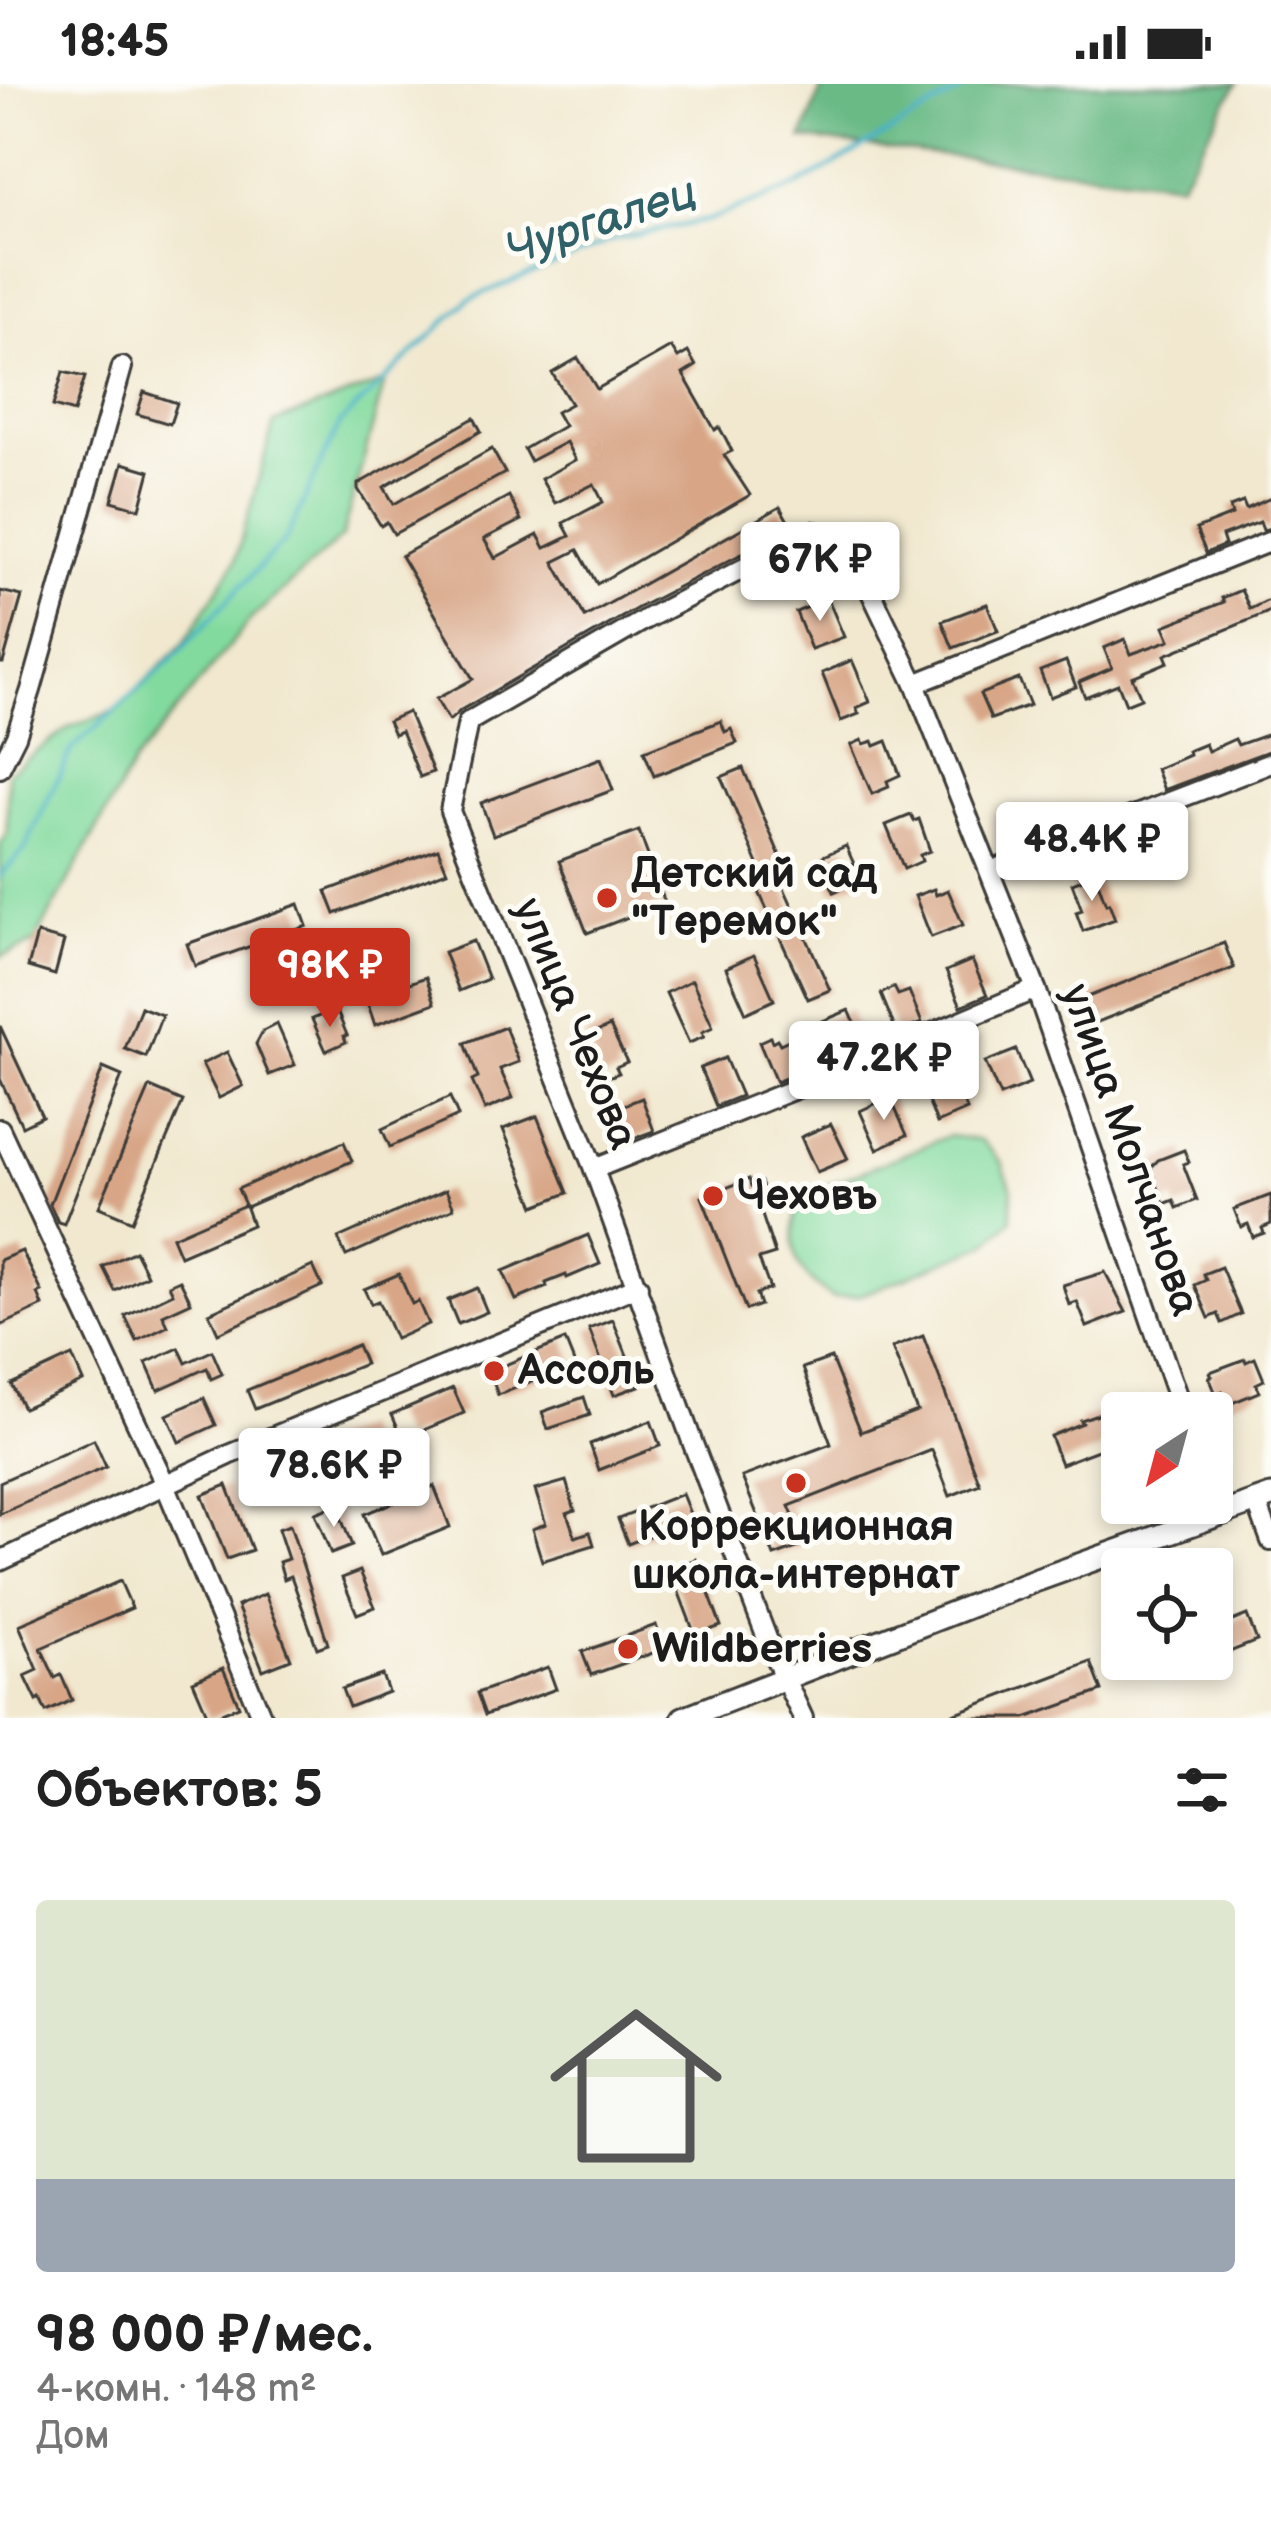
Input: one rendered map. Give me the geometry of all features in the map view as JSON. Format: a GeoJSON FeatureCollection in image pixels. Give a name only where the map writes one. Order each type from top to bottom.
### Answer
{"type":"FeatureCollection","features":[{"type":"Feature","properties":{"kind":"main road"},"geometry":{"type":"LineString","coordinates":[[1233,1502],[1264,1498]]}},
{"type":"Feature","properties":{"kind":"main road"},"geometry":{"type":"LineString","coordinates":[[683,1718],[1168,1524]]}},
{"type":"Feature","properties":{"kind":"street"},"geometry":{"type":"LineString","coordinates":[[0,768],[31,690],[122,367]]}},
{"type":"Feature","properties":{"kind":"street","name":"улица Молчанова"},"geometry":{"type":"LineString","coordinates":[[814,532],[857,563],[915,684],[1036,989],[1176,1392]]}},
{"type":"Feature","properties":{"kind":"street","name":"улица Чехова"},"geometry":{"type":"LineString","coordinates":[[803,1718],[693,1444],[594,1169],[450,811],[468,722],[668,607],[814,532]]}},
{"type":"Feature","properties":{"kind":"street"},"geometry":{"type":"LineString","coordinates":[[915,684],[1271,541]]}},
{"type":"Feature","properties":{"kind":"street"},"geometry":{"type":"LineString","coordinates":[[991,871],[1271,764]]}},
{"type":"Feature","properties":{"kind":"street"},"geometry":{"type":"LineString","coordinates":[[594,1169],[1036,989]]}},
{"type":"Feature","properties":{"kind":"street"},"geometry":{"type":"LineString","coordinates":[[0,1130],[5,1154],[165,1484],[262,1718]]}},
{"type":"Feature","properties":{"kind":"street"},"geometry":{"type":"LineString","coordinates":[[0,1561],[165,1484],[638,1286]]}},
{"type":"Feature","properties":{"kind":"street"},"geometry":{"type":"LineString","coordinates":[[1264,1498],[1271,1540]]}},
{"type":"Feature","properties":{"kind":"green space"},"geometry":{"type":"Polygon","coordinates":[[[823,84],[1237,84],[1180,183],[802,139],[823,84]]]}},
{"type":"Feature","properties":{"kind":"green space"},"geometry":{"type":"Polygon","coordinates":[[[385,381],[342,537],[252,618],[133,764],[34,943],[0,957],[0,845],[7,833],[8,772],[70,727],[116,710],[184,643],[235,562],[274,423],[385,381]]]}},
{"type":"Feature","properties":{"kind":"green space"},"geometry":{"type":"Polygon","coordinates":[[[948,1136],[981,1140],[1002,1163],[1012,1190],[1011,1220],[986,1245],[861,1295],[832,1298],[798,1262],[795,1213],[819,1189],[948,1136]]]}},
{"type":"Feature","properties":{"kind":"building"},"geometry":{"type":"Polygon","coordinates":[[[671,347],[678,358],[688,352],[696,366],[683,374],[715,430],[719,427],[726,439],[732,451],[724,455],[750,495],[597,584],[578,550],[554,562],[585,617],[780,507],[792,528],[641,606],[449,721],[436,699],[473,679],[401,556],[509,496],[521,520],[484,539],[495,558],[538,535],[545,548],[570,536],[563,523],[603,502],[594,484],[555,503],[541,479],[575,460],[566,442],[530,461],[524,449],[564,426],[556,412],[571,404],[552,373],[578,358],[597,389],[671,347]]]}},
{"type":"Feature","properties":{"kind":"building"},"geometry":{"type":"Polygon","coordinates":[[[63,372],[85,377],[74,412],[53,406],[63,372]]]}},
{"type":"Feature","properties":{"kind":"building"},"geometry":{"type":"Polygon","coordinates":[[[144,392],[177,403],[170,424],[137,414],[144,392]]]}},
{"type":"Feature","properties":{"kind":"building"},"geometry":{"type":"Polygon","coordinates":[[[474,418],[481,431],[384,487],[394,504],[492,449],[505,473],[394,534],[387,522],[381,526],[358,484],[474,418]]]}},
{"type":"Feature","properties":{"kind":"building"},"geometry":{"type":"Polygon","coordinates":[[[123,463],[150,471],[140,509],[112,501],[123,463]]]}},
{"type":"Feature","properties":{"kind":"building"},"geometry":{"type":"Polygon","coordinates":[[[1271,498],[1271,528],[1263,530],[1260,522],[1222,536],[1225,545],[1206,553],[1196,529],[1232,515],[1230,507],[1243,502],[1246,509],[1271,498]]]}},
{"type":"Feature","properties":{"kind":"building"},"geometry":{"type":"Polygon","coordinates":[[[1241,590],[1250,609],[1271,599],[1271,611],[1165,655],[1168,662],[1132,677],[1141,698],[1126,704],[1118,684],[1085,697],[1079,682],[1112,668],[1104,648],[1125,639],[1131,654],[1170,640],[1164,626],[1224,602],[1222,598],[1241,590]]]}},
{"type":"Feature","properties":{"kind":"building"},"geometry":{"type":"Polygon","coordinates":[[[0,591],[22,596],[3,663],[0,663],[0,591]]]}},
{"type":"Feature","properties":{"kind":"building"},"geometry":{"type":"Polygon","coordinates":[[[828,599],[844,637],[811,649],[796,612],[828,599]]]}},
{"type":"Feature","properties":{"kind":"building"},"geometry":{"type":"Polygon","coordinates":[[[987,604],[998,631],[953,648],[942,621],[987,604]]]}},
{"type":"Feature","properties":{"kind":"building"},"geometry":{"type":"Polygon","coordinates":[[[852,660],[870,702],[856,708],[859,714],[841,721],[822,673],[852,660]]]}},
{"type":"Feature","properties":{"kind":"building"},"geometry":{"type":"Polygon","coordinates":[[[1066,661],[1076,687],[1050,697],[1040,671],[1066,661]]]}},
{"type":"Feature","properties":{"kind":"building"},"geometry":{"type":"Polygon","coordinates":[[[1019,679],[1030,705],[991,719],[980,694],[1019,679]]]}},
{"type":"Feature","properties":{"kind":"building"},"geometry":{"type":"Polygon","coordinates":[[[408,712],[433,772],[420,777],[401,731],[394,734],[388,721],[408,712]]]}},
{"type":"Feature","properties":{"kind":"building"},"geometry":{"type":"Polygon","coordinates":[[[721,721],[737,743],[654,776],[644,751],[721,721]]]}},
{"type":"Feature","properties":{"kind":"building"},"geometry":{"type":"Polygon","coordinates":[[[1269,734],[1271,750],[1164,790],[1156,769],[1189,755],[1188,751],[1205,744],[1208,751],[1235,739],[1238,745],[1269,734]]]}},
{"type":"Feature","properties":{"kind":"building"},"geometry":{"type":"Polygon","coordinates":[[[862,740],[864,744],[873,741],[875,746],[887,741],[900,775],[887,781],[889,787],[872,794],[851,745],[862,740]]]}},
{"type":"Feature","properties":{"kind":"building"},"geometry":{"type":"Polygon","coordinates":[[[601,758],[613,790],[493,835],[481,803],[601,758]]]}},
{"type":"Feature","properties":{"kind":"building"},"geometry":{"type":"Polygon","coordinates":[[[743,768],[788,875],[780,879],[830,990],[808,999],[758,890],[767,885],[721,777],[743,768]]]}},
{"type":"Feature","properties":{"kind":"building"},"geometry":{"type":"Polygon","coordinates":[[[911,815],[914,821],[919,819],[930,851],[920,855],[922,861],[904,869],[886,825],[911,815]]]}},
{"type":"Feature","properties":{"kind":"building"},"geometry":{"type":"Polygon","coordinates":[[[639,831],[665,903],[587,933],[559,861],[639,831]]]}},
{"type":"Feature","properties":{"kind":"building"},"geometry":{"type":"Polygon","coordinates":[[[846,846],[861,880],[834,892],[819,858],[846,846]]]}},
{"type":"Feature","properties":{"kind":"building"},"geometry":{"type":"Polygon","coordinates":[[[438,849],[447,871],[335,914],[326,891],[438,849]]]}},
{"type":"Feature","properties":{"kind":"building"},"geometry":{"type":"Polygon","coordinates":[[[1095,874],[1115,919],[1083,931],[1076,912],[1082,910],[1072,883],[1095,874]]]}},
{"type":"Feature","properties":{"kind":"building"},"geometry":{"type":"Polygon","coordinates":[[[934,889],[936,895],[948,890],[963,925],[931,937],[915,896],[934,889]]]}},
{"type":"Feature","properties":{"kind":"building"},"geometry":{"type":"Polygon","coordinates":[[[299,904],[307,926],[195,966],[187,944],[299,904]]]}},
{"type":"Feature","properties":{"kind":"building"},"geometry":{"type":"Polygon","coordinates":[[[37,934],[64,941],[55,975],[28,967],[37,934]]]}},
{"type":"Feature","properties":{"kind":"building"},"geometry":{"type":"Polygon","coordinates":[[[473,941],[488,979],[459,991],[444,952],[473,941]]]}},
{"type":"Feature","properties":{"kind":"building"},"geometry":{"type":"Polygon","coordinates":[[[1224,943],[1234,968],[1090,1025],[1080,1000],[1224,943]]]}},
{"type":"Feature","properties":{"kind":"building"},"geometry":{"type":"Polygon","coordinates":[[[754,955],[774,1000],[746,1013],[726,968],[754,955]]]}},
{"type":"Feature","properties":{"kind":"building"},"geometry":{"type":"Polygon","coordinates":[[[972,960],[987,995],[961,1006],[946,971],[972,960]]]}},
{"type":"Feature","properties":{"kind":"building"},"geometry":{"type":"Polygon","coordinates":[[[426,977],[435,1003],[375,1025],[366,999],[426,977]]]}},
{"type":"Feature","properties":{"kind":"building"},"geometry":{"type":"Polygon","coordinates":[[[692,980],[713,1027],[689,1043],[666,993],[692,980]]]}},
{"type":"Feature","properties":{"kind":"building"},"geometry":{"type":"Polygon","coordinates":[[[894,987],[898,995],[909,991],[922,1023],[897,1033],[881,994],[894,987]]]}},
{"type":"Feature","properties":{"kind":"building"},"geometry":{"type":"Polygon","coordinates":[[[141,1007],[162,1015],[146,1057],[125,1049],[141,1007]]]}},
{"type":"Feature","properties":{"kind":"building"},"geometry":{"type":"Polygon","coordinates":[[[336,1009],[346,1042],[326,1051],[312,1019],[336,1009]]]}},
{"type":"Feature","properties":{"kind":"building"},"geometry":{"type":"Polygon","coordinates":[[[849,1010],[865,1046],[836,1058],[820,1022],[849,1010]]]}},
{"type":"Feature","properties":{"kind":"building"},"geometry":{"type":"Polygon","coordinates":[[[277,1024],[295,1065],[269,1075],[256,1044],[263,1031],[277,1024]]]}},
{"type":"Feature","properties":{"kind":"building"},"geometry":{"type":"Polygon","coordinates":[[[0,1026],[42,1116],[22,1126],[0,1079],[0,1026]]]}},
{"type":"Feature","properties":{"kind":"building"},"geometry":{"type":"Polygon","coordinates":[[[610,1026],[627,1062],[616,1067],[619,1073],[603,1079],[586,1037],[610,1026]]]}},
{"type":"Feature","properties":{"kind":"building"},"geometry":{"type":"Polygon","coordinates":[[[505,1027],[519,1062],[500,1069],[513,1098],[485,1110],[472,1081],[478,1078],[465,1043],[505,1027]]]}},
{"type":"Feature","properties":{"kind":"building"},"geometry":{"type":"Polygon","coordinates":[[[770,1037],[780,1044],[793,1038],[808,1069],[776,1082],[759,1042],[770,1037]]]}},
{"type":"Feature","properties":{"kind":"building"},"geometry":{"type":"Polygon","coordinates":[[[1016,1050],[1030,1084],[1000,1096],[985,1062],[1016,1050]]]}},
{"type":"Feature","properties":{"kind":"building"},"geometry":{"type":"Polygon","coordinates":[[[227,1052],[243,1086],[219,1098],[202,1064],[227,1052]]]}},
{"type":"Feature","properties":{"kind":"building"},"geometry":{"type":"Polygon","coordinates":[[[725,1058],[741,1096],[716,1106],[700,1068],[725,1058]]]}},
{"type":"Feature","properties":{"kind":"building"},"geometry":{"type":"Polygon","coordinates":[[[103,1068],[122,1076],[64,1224],[58,1222],[50,1204],[103,1068]]]}},
{"type":"Feature","properties":{"kind":"building"},"geometry":{"type":"Polygon","coordinates":[[[951,1072],[967,1110],[937,1123],[923,1089],[931,1085],[929,1079],[951,1072]]]}},
{"type":"Feature","properties":{"kind":"building"},"geometry":{"type":"Polygon","coordinates":[[[150,1087],[183,1101],[132,1221],[99,1207],[150,1087]]]}},
{"type":"Feature","properties":{"kind":"building"},"geometry":{"type":"Polygon","coordinates":[[[450,1097],[458,1116],[390,1147],[382,1129],[450,1097]]]}},
{"type":"Feature","properties":{"kind":"building"},"geometry":{"type":"Polygon","coordinates":[[[890,1097],[907,1135],[877,1149],[860,1111],[890,1097]]]}},
{"type":"Feature","properties":{"kind":"building"},"geometry":{"type":"Polygon","coordinates":[[[642,1098],[654,1131],[629,1140],[616,1108],[642,1098]]]}},
{"type":"Feature","properties":{"kind":"building"},"geometry":{"type":"Polygon","coordinates":[[[537,1116],[568,1193],[535,1206],[503,1129],[537,1116]]]}},
{"type":"Feature","properties":{"kind":"building"},"geometry":{"type":"Polygon","coordinates":[[[831,1124],[848,1159],[817,1172],[801,1137],[831,1124]]]}},
{"type":"Feature","properties":{"kind":"building"},"geometry":{"type":"Polygon","coordinates":[[[344,1142],[352,1161],[246,1207],[238,1189],[344,1142]]]}},
{"type":"Feature","properties":{"kind":"building"},"geometry":{"type":"Polygon","coordinates":[[[1184,1150],[1189,1162],[1183,1164],[1197,1200],[1177,1208],[1174,1200],[1164,1204],[1151,1168],[1158,1160],[1184,1150]]]}},
{"type":"Feature","properties":{"kind":"building"},"geometry":{"type":"Polygon","coordinates":[[[749,1179],[751,1186],[761,1182],[766,1197],[757,1200],[775,1254],[759,1259],[770,1289],[756,1294],[760,1305],[746,1310],[702,1197],[749,1179]]]}},
{"type":"Feature","properties":{"kind":"building"},"geometry":{"type":"Polygon","coordinates":[[[446,1190],[454,1208],[346,1256],[338,1238],[446,1190]]]}},
{"type":"Feature","properties":{"kind":"building"},"geometry":{"type":"Polygon","coordinates":[[[1271,1195],[1271,1224],[1253,1237],[1248,1224],[1241,1227],[1234,1209],[1271,1195]]]}},
{"type":"Feature","properties":{"kind":"building"},"geometry":{"type":"Polygon","coordinates":[[[245,1205],[252,1225],[180,1256],[172,1237],[245,1205]]]}},
{"type":"Feature","properties":{"kind":"building"},"geometry":{"type":"Polygon","coordinates":[[[588,1235],[600,1264],[546,1283],[547,1287],[516,1300],[503,1271],[588,1235]]]}},
{"type":"Feature","properties":{"kind":"building"},"geometry":{"type":"Polygon","coordinates":[[[22,1251],[42,1292],[38,1294],[43,1306],[0,1326],[0,1260],[22,1251]]]}},
{"type":"Feature","properties":{"kind":"building"},"geometry":{"type":"Polygon","coordinates":[[[135,1251],[147,1275],[115,1291],[103,1267],[135,1251]]]}},
{"type":"Feature","properties":{"kind":"building"},"geometry":{"type":"Polygon","coordinates":[[[313,1266],[322,1286],[218,1333],[209,1313],[313,1266]]]}},
{"type":"Feature","properties":{"kind":"building"},"geometry":{"type":"Polygon","coordinates":[[[1221,1267],[1241,1314],[1222,1323],[1218,1314],[1209,1318],[1195,1285],[1206,1280],[1203,1274],[1221,1267]]]}},
{"type":"Feature","properties":{"kind":"building"},"geometry":{"type":"Polygon","coordinates":[[[1105,1272],[1126,1312],[1087,1327],[1077,1302],[1069,1305],[1063,1285],[1105,1272]]]}},
{"type":"Feature","properties":{"kind":"building"},"geometry":{"type":"Polygon","coordinates":[[[399,1274],[412,1304],[418,1301],[428,1324],[395,1339],[378,1301],[371,1304],[364,1289],[399,1274]]]}},
{"type":"Feature","properties":{"kind":"building"},"geometry":{"type":"Polygon","coordinates":[[[180,1280],[191,1302],[163,1315],[168,1326],[137,1341],[125,1316],[173,1293],[169,1285],[180,1280]]]}},
{"type":"Feature","properties":{"kind":"building"},"geometry":{"type":"Polygon","coordinates":[[[477,1288],[487,1312],[458,1324],[448,1300],[477,1288]]]}},
{"type":"Feature","properties":{"kind":"building"},"geometry":{"type":"Polygon","coordinates":[[[613,1320],[639,1386],[614,1395],[589,1329],[613,1320]]]}},
{"type":"Feature","properties":{"kind":"building"},"geometry":{"type":"Polygon","coordinates":[[[923,1336],[980,1484],[950,1496],[932,1450],[789,1506],[805,1545],[774,1556],[742,1477],[831,1444],[803,1368],[831,1358],[861,1432],[917,1411],[892,1348],[923,1336]]]}},
{"type":"Feature","properties":{"kind":"building"},"geometry":{"type":"Polygon","coordinates":[[[565,1340],[575,1365],[498,1395],[493,1370],[565,1340]]]}},
{"type":"Feature","properties":{"kind":"building"},"geometry":{"type":"Polygon","coordinates":[[[357,1345],[365,1364],[255,1409],[247,1390],[357,1345]]]}},
{"type":"Feature","properties":{"kind":"building"},"geometry":{"type":"Polygon","coordinates":[[[179,1348],[186,1363],[212,1351],[222,1374],[211,1379],[207,1368],[158,1390],[146,1363],[179,1348]]]}},
{"type":"Feature","properties":{"kind":"building"},"geometry":{"type":"Polygon","coordinates":[[[72,1356],[83,1381],[23,1408],[11,1384],[72,1356]]]}},
{"type":"Feature","properties":{"kind":"building"},"geometry":{"type":"Polygon","coordinates":[[[1255,1358],[1264,1380],[1256,1384],[1259,1392],[1233,1403],[1233,1392],[1215,1392],[1210,1372],[1255,1358]]]}},
{"type":"Feature","properties":{"kind":"building"},"geometry":{"type":"Polygon","coordinates":[[[453,1388],[464,1413],[403,1439],[392,1414],[453,1388]]]}},
{"type":"Feature","properties":{"kind":"building"},"geometry":{"type":"Polygon","coordinates":[[[584,1397],[590,1415],[548,1429],[542,1412],[584,1397]]]}},
{"type":"Feature","properties":{"kind":"building"},"geometry":{"type":"Polygon","coordinates":[[[204,1398],[216,1425],[179,1442],[167,1415],[204,1398]]]}},
{"type":"Feature","properties":{"kind":"building"},"geometry":{"type":"Polygon","coordinates":[[[1101,1413],[1101,1449],[1061,1464],[1050,1436],[1082,1423],[1080,1420],[1101,1413]]]}},
{"type":"Feature","properties":{"kind":"building"},"geometry":{"type":"Polygon","coordinates":[[[651,1421],[660,1446],[599,1470],[590,1444],[651,1421]]]}},
{"type":"Feature","properties":{"kind":"building"},"geometry":{"type":"Polygon","coordinates":[[[361,1427],[371,1449],[340,1463],[331,1440],[361,1427]]]}},
{"type":"Feature","properties":{"kind":"building"},"geometry":{"type":"Polygon","coordinates":[[[94,1440],[106,1467],[0,1514],[0,1482],[94,1440]]]}},
{"type":"Feature","properties":{"kind":"building"},"geometry":{"type":"Polygon","coordinates":[[[300,1454],[311,1481],[277,1496],[265,1469],[300,1454]]]}},
{"type":"Feature","properties":{"kind":"building"},"geometry":{"type":"Polygon","coordinates":[[[566,1481],[575,1510],[567,1513],[575,1537],[590,1532],[594,1545],[542,1561],[532,1529],[546,1524],[535,1490],[566,1481]]]}},
{"type":"Feature","properties":{"kind":"building"},"geometry":{"type":"Polygon","coordinates":[[[227,1485],[252,1550],[227,1559],[202,1495],[227,1485]]]}},
{"type":"Feature","properties":{"kind":"building"},"geometry":{"type":"Polygon","coordinates":[[[434,1486],[450,1527],[381,1555],[364,1514],[434,1486]]]}},
{"type":"Feature","properties":{"kind":"building"},"geometry":{"type":"Polygon","coordinates":[[[682,1494],[692,1519],[628,1544],[618,1519],[682,1494]]]}},
{"type":"Feature","properties":{"kind":"building"},"geometry":{"type":"Polygon","coordinates":[[[336,1505],[352,1546],[331,1554],[315,1513],[336,1505]]]}},
{"type":"Feature","properties":{"kind":"building"},"geometry":{"type":"Polygon","coordinates":[[[290,1525],[328,1644],[317,1648],[291,1576],[284,1579],[279,1562],[288,1559],[278,1529],[290,1525]]]}},
{"type":"Feature","properties":{"kind":"building"},"geometry":{"type":"Polygon","coordinates":[[[696,1559],[721,1626],[695,1635],[670,1569],[696,1559]]]}},
{"type":"Feature","properties":{"kind":"building"},"geometry":{"type":"Polygon","coordinates":[[[360,1571],[375,1607],[357,1614],[342,1578],[360,1571]]]}},
{"type":"Feature","properties":{"kind":"building"},"geometry":{"type":"Polygon","coordinates":[[[120,1581],[132,1608],[41,1648],[72,1700],[46,1712],[25,1676],[38,1670],[19,1625],[120,1581]]]}},
{"type":"Feature","properties":{"kind":"building"},"geometry":{"type":"Polygon","coordinates":[[[265,1594],[291,1659],[263,1670],[237,1606],[265,1594]]]}},
{"type":"Feature","properties":{"kind":"building"},"geometry":{"type":"Polygon","coordinates":[[[1247,1615],[1257,1641],[1233,1651],[1233,1621],[1247,1615]]]}},
{"type":"Feature","properties":{"kind":"building"},"geometry":{"type":"Polygon","coordinates":[[[656,1625],[664,1649],[591,1675],[582,1652],[656,1625]]]}},
{"type":"Feature","properties":{"kind":"building"},"geometry":{"type":"Polygon","coordinates":[[[1091,1662],[1102,1691],[1026,1718],[943,1718],[1091,1662]]]}},
{"type":"Feature","properties":{"kind":"building"},"geometry":{"type":"Polygon","coordinates":[[[548,1667],[556,1689],[485,1715],[477,1693],[548,1667]]]}},
{"type":"Feature","properties":{"kind":"building"},"geometry":{"type":"Polygon","coordinates":[[[223,1668],[239,1706],[209,1718],[193,1681],[223,1668]]]}},
{"type":"Feature","properties":{"kind":"building"},"geometry":{"type":"Polygon","coordinates":[[[382,1675],[388,1692],[349,1707],[342,1689],[382,1675]]]}},
{"type":"Feature","properties":{"kind":"waterway","name":"Чургалец"},"geometry":{"type":"LineString","coordinates":[[0,876],[25,849],[71,750],[176,655],[286,539],[340,423],[469,299],[615,239],[708,220],[799,185],[972,84]]}},
{"type":"Feature","properties":{"kind":"place","name":"Детский сад \"Теремок\""},"geometry":{"type":"Point","coordinates":[607,898]}},
{"type":"Feature","properties":{"kind":"place","name":"Чеховъ"},"geometry":{"type":"Point","coordinates":[713,1196]}},
{"type":"Feature","properties":{"kind":"place","name":"Ассоль"},"geometry":{"type":"Point","coordinates":[494,1371]}},
{"type":"Feature","properties":{"kind":"place","name":"Коррекционная школа-интернат"},"geometry":{"type":"Point","coordinates":[796,1483]}},
{"type":"Feature","properties":{"kind":"place","name":"Wildberries"},"geometry":{"type":"Point","coordinates":[628,1649]}}]}
